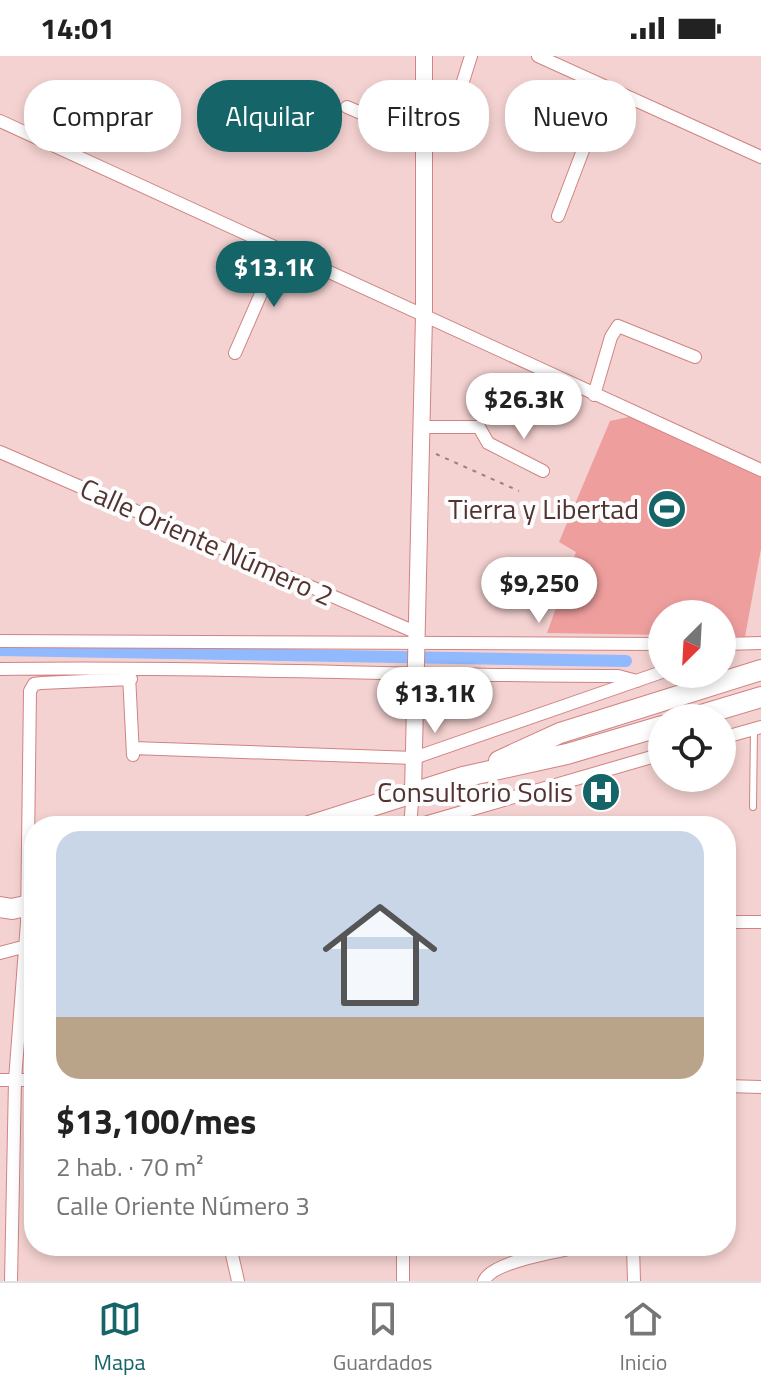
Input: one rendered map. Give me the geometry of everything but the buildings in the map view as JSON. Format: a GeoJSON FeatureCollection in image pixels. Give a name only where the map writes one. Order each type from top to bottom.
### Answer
{"type":"FeatureCollection","features":[{"type":"Feature","properties":{"kind":"main road"},"geometry":{"type":"LineString","coordinates":[[463,777],[560,733],[761,670]]}},
{"type":"Feature","properties":{"kind":"main road"},"geometry":{"type":"LineString","coordinates":[[736,704],[761,697]]}},
{"type":"Feature","properties":{"kind":"main road"},"geometry":{"type":"LineString","coordinates":[[342,816],[463,777],[567,754],[648,730]]}},
{"type":"Feature","properties":{"kind":"street"},"geometry":{"type":"LineString","coordinates":[[424,56],[424,80]]}},
{"type":"Feature","properties":{"kind":"street"},"geometry":{"type":"LineString","coordinates":[[463,80],[471,56]]}},
{"type":"Feature","properties":{"kind":"street"},"geometry":{"type":"LineString","coordinates":[[538,56],[591,80]]}},
{"type":"Feature","properties":{"kind":"street"},"geometry":{"type":"LineString","coordinates":[[636,100],[761,157]]}},
{"type":"Feature","properties":{"kind":"street"},"geometry":{"type":"LineString","coordinates":[[347,107],[358,112]]}},
{"type":"Feature","properties":{"kind":"street"},"geometry":{"type":"LineString","coordinates":[[0,121],[761,470]]}},
{"type":"Feature","properties":{"kind":"street"},"geometry":{"type":"LineString","coordinates":[[412,816],[424,316],[423,152]]}},
{"type":"Feature","properties":{"kind":"street"},"geometry":{"type":"LineString","coordinates":[[558,216],[582,152]]}},
{"type":"Feature","properties":{"kind":"street"},"geometry":{"type":"LineString","coordinates":[[235,353],[280,250]]}},
{"type":"Feature","properties":{"kind":"street"},"geometry":{"type":"LineString","coordinates":[[594,395],[611,337],[618,326],[695,357]]}},
{"type":"Feature","properties":{"kind":"street"},"geometry":{"type":"LineString","coordinates":[[420,427],[479,427],[488,443],[543,471]]}},
{"type":"Feature","properties":{"kind":"street","name":"Calle Oriente Número 2"},"geometry":{"type":"LineString","coordinates":[[0,452],[416,654]]}},
{"type":"Feature","properties":{"kind":"street"},"geometry":{"type":"LineString","coordinates":[[0,641],[416,654],[618,676],[637,681]]}},
{"type":"Feature","properties":{"kind":"street"},"geometry":{"type":"LineString","coordinates":[[736,644],[761,643]]}},
{"type":"Feature","properties":{"kind":"street"},"geometry":{"type":"LineString","coordinates":[[24,931],[15,909],[30,691],[34,684],[128,673],[416,654],[648,645]]}},
{"type":"Feature","properties":{"kind":"street"},"geometry":{"type":"LineString","coordinates":[[0,669],[128,673]]}},
{"type":"Feature","properties":{"kind":"street"},"geometry":{"type":"LineString","coordinates":[[128,673],[133,751],[414,758],[466,737],[648,677]]}},
{"type":"Feature","properties":{"kind":"street"},"geometry":{"type":"LineString","coordinates":[[736,734],[757,728]]}},
{"type":"Feature","properties":{"kind":"street"},"geometry":{"type":"LineString","coordinates":[[447,816],[648,758]]}},
{"type":"Feature","properties":{"kind":"street"},"geometry":{"type":"LineString","coordinates":[[736,922],[761,922]]}},
{"type":"Feature","properties":{"kind":"street"},"geometry":{"type":"LineString","coordinates":[[0,953],[24,947]]}},
{"type":"Feature","properties":{"kind":"street"},"geometry":{"type":"LineString","coordinates":[[11,1281],[15,1080],[24,999]]}},
{"type":"Feature","properties":{"kind":"street"},"geometry":{"type":"LineString","coordinates":[[0,1080],[24,1080]]}},
{"type":"Feature","properties":{"kind":"street"},"geometry":{"type":"LineString","coordinates":[[736,1086],[761,1087]]}},
{"type":"Feature","properties":{"kind":"street"},"geometry":{"type":"LineString","coordinates":[[232,1256],[238,1281]]}},
{"type":"Feature","properties":{"kind":"street"},"geometry":{"type":"LineString","coordinates":[[403,1256],[403,1281]]}},
{"type":"Feature","properties":{"kind":"street"},"geometry":{"type":"LineString","coordinates":[[520,1256],[521,1260]]}},
{"type":"Feature","properties":{"kind":"street"},"geometry":{"type":"LineString","coordinates":[[484,1281],[489,1273],[539,1256]]}},
{"type":"Feature","properties":{"kind":"street"},"geometry":{"type":"LineString","coordinates":[[633,1256],[634,1281]]}},
{"type":"Feature","properties":{"kind":"lane"},"geometry":{"type":"LineString","coordinates":[[753,807],[757,728]]}},
{"type":"Feature","properties":{"kind":"path"},"geometry":{"type":"LineString","coordinates":[[420,447],[519,491]]}},
{"type":"Feature","properties":{"kind":"shaded area","name":"Tierra y Libertad"},"geometry":{"type":"Polygon","coordinates":[[[638,415],[761,475],[761,549],[745,637],[736,637],[736,600],[648,600],[648,635],[547,633],[576,552],[559,542],[610,421],[638,415]]]}},
{"type":"Feature","properties":{"kind":"waterway"},"geometry":{"type":"LineString","coordinates":[[0,650],[626,661]]}},
{"type":"Feature","properties":{"kind":"place","name":"Tierra y Libertad"},"geometry":{"type":"Point","coordinates":[667,509]}},
{"type":"Feature","properties":{"kind":"place","name":"Consultorio Solis"},"geometry":{"type":"Point","coordinates":[601,792]}}]}
